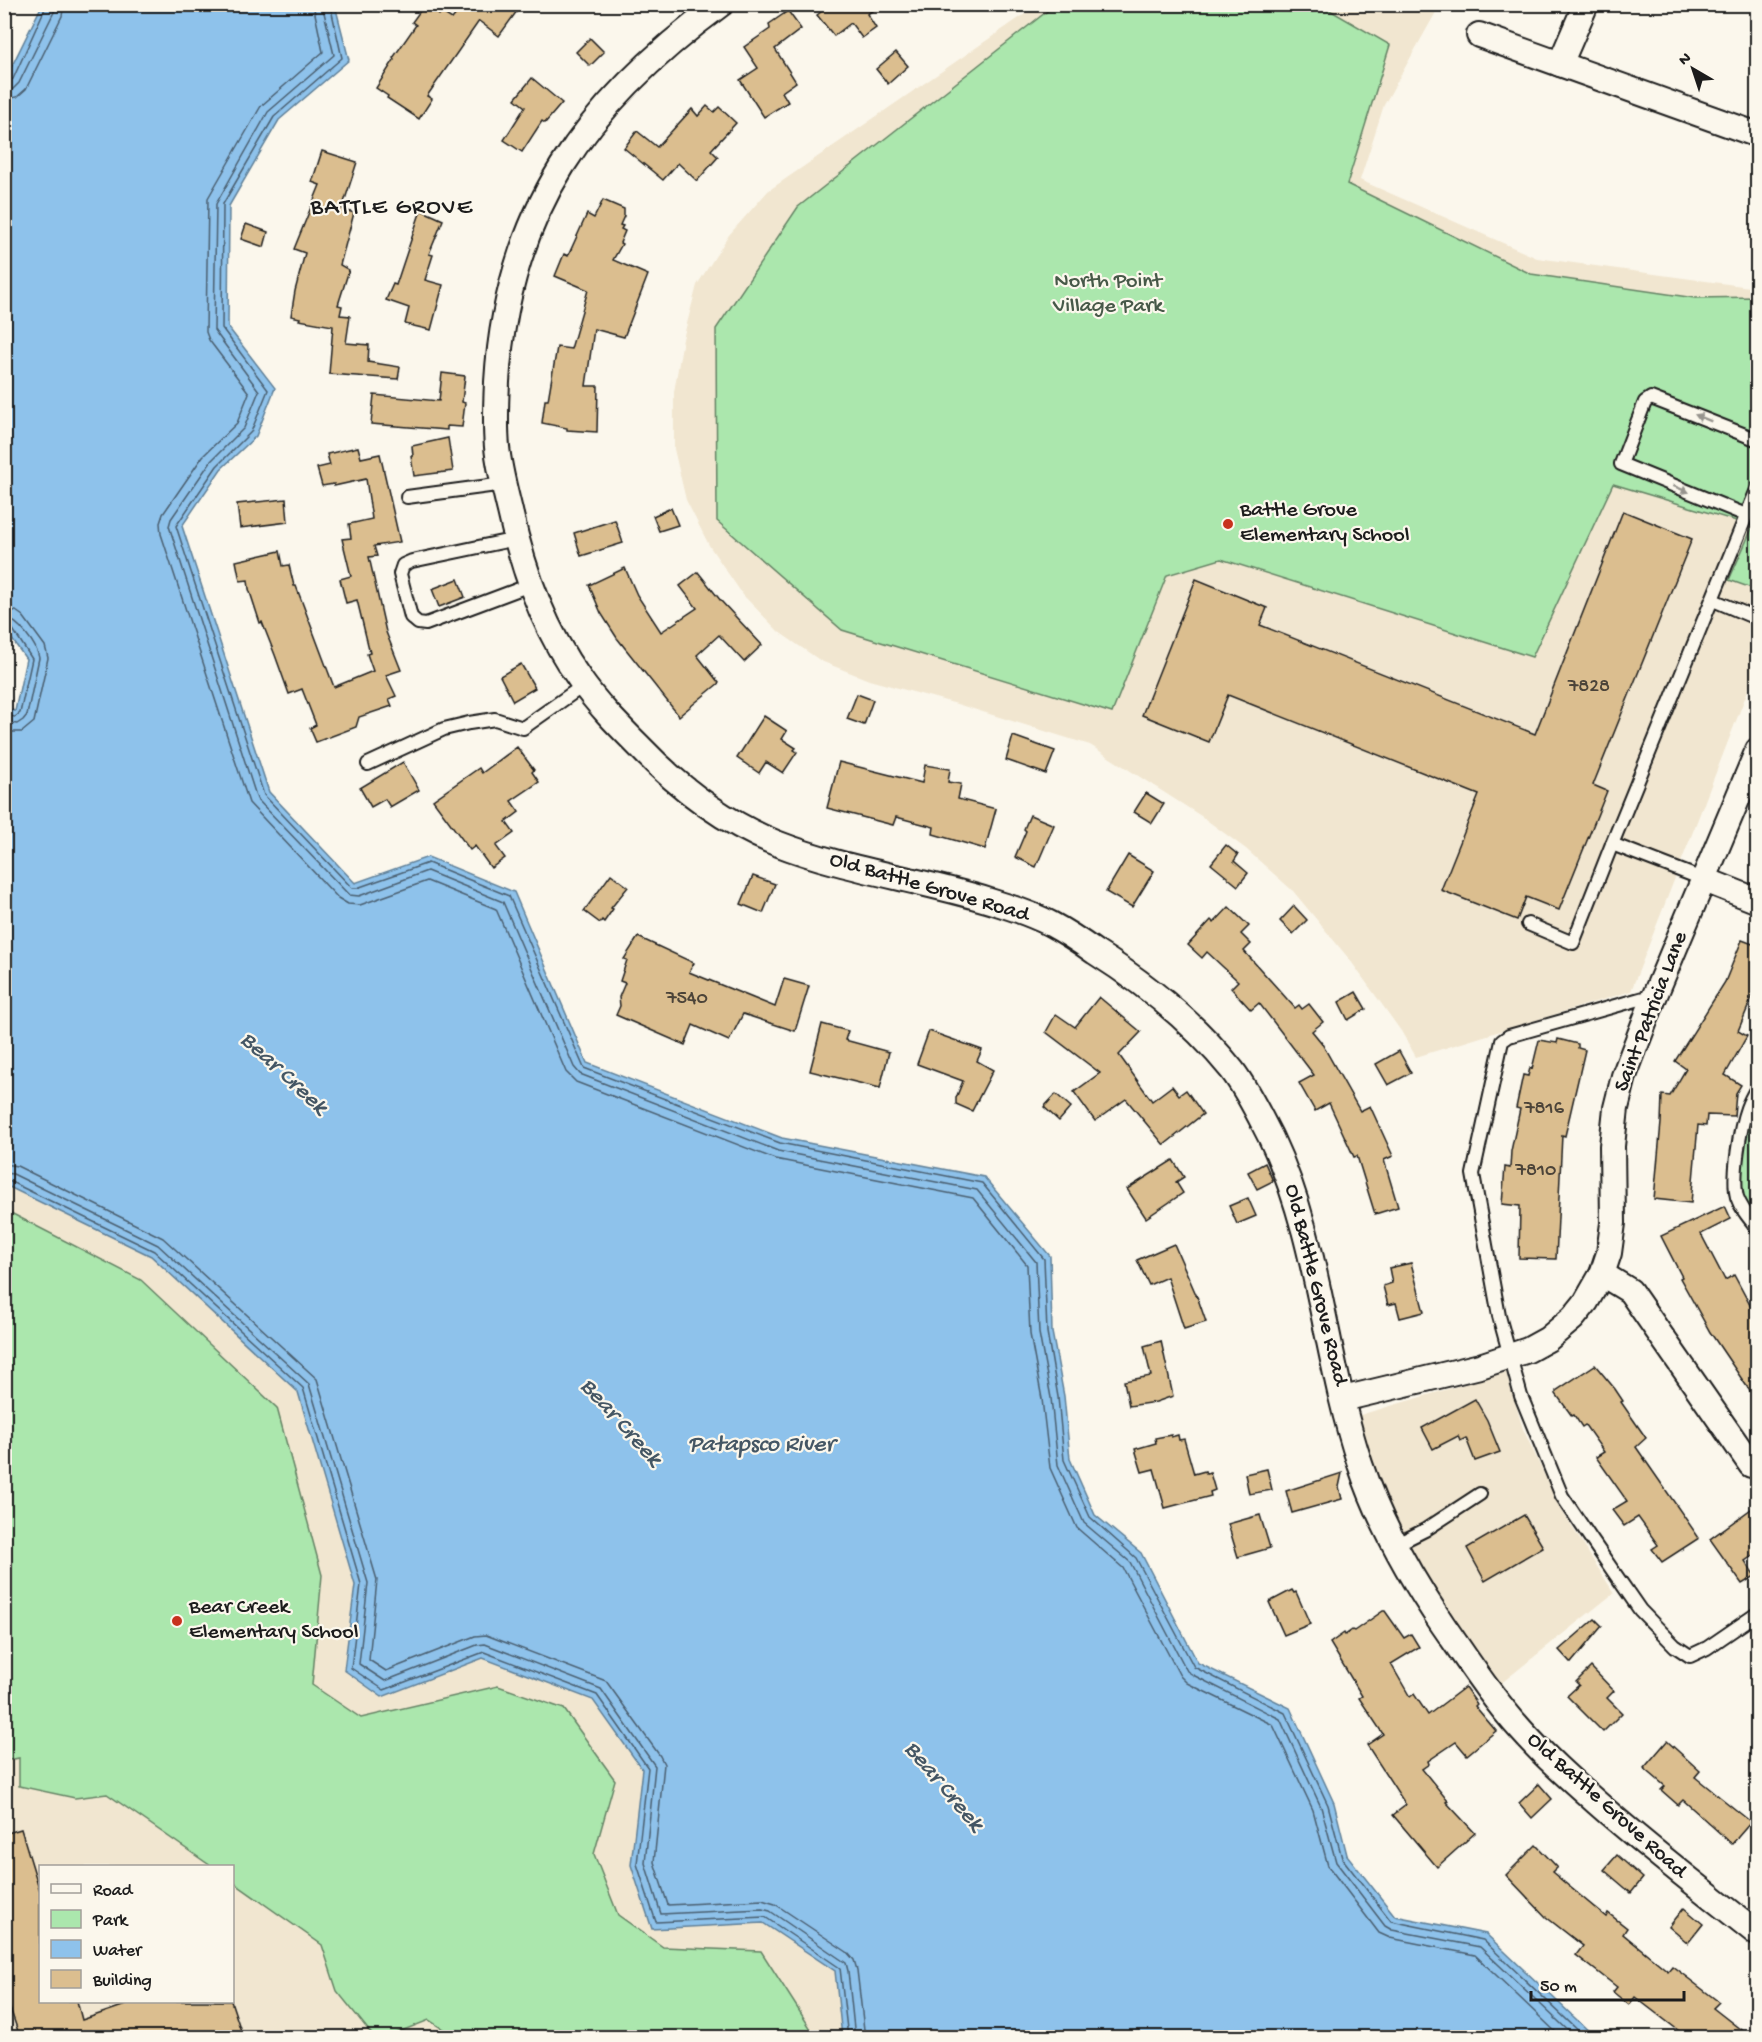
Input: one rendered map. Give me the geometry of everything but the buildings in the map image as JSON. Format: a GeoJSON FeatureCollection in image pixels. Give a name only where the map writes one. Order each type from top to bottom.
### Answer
{"type":"FeatureCollection","features":[{"type":"Feature","properties":{"kind":"street","name":"Old Battle Grove Road"},"geometry":{"type":"LineString","coordinates":[[721,4],[674,40],[610,100],[556,174],[536,212],[518,261],[503,325],[496,404],[498,454],[516,539],[530,585],[565,656],[584,685],[623,730],[692,795],[752,831],[800,851],[987,900],[1051,924],[1109,960],[1167,1003],[1232,1071],[1259,1115],[1287,1174],[1311,1251],[1343,1400],[1360,1465],[1376,1506],[1420,1591],[1481,1679],[1518,1727],[1554,1764],[1642,1843],[1758,1934]]}},
{"type":"Feature","properties":{"kind":"street"},"geometry":{"type":"LineString","coordinates":[[1560,64],[1586,4]]}},
{"type":"Feature","properties":{"kind":"street"},"geometry":{"type":"LineString","coordinates":[[1479,35],[1758,135]]}},
{"type":"Feature","properties":{"kind":"street","name":"Saint Patricia Lane"},"geometry":{"type":"LineString","coordinates":[[1343,1400],[1480,1366],[1528,1350],[1548,1339],[1573,1318],[1586,1302],[1602,1274],[1609,1253],[1613,1223],[1612,1146],[1616,1108],[1624,1076],[1655,995],[1758,750]]}},
{"type":"Feature","properties":{"kind":"street"},"geometry":{"type":"LineString","coordinates":[[1704,880],[1758,901]]}},
{"type":"Feature","properties":{"kind":"street"},"geometry":{"type":"LineString","coordinates":[[1602,1274],[1629,1291],[1754,1466]]}},
{"type":"Feature","properties":{"kind":"lane"},"geometry":{"type":"LineString","coordinates":[[1746,515],[1621,464],[1646,402],[1651,398],[1758,440]]}},
{"type":"Feature","properties":{"kind":"lane"},"geometry":{"type":"LineString","coordinates":[[407,497],[504,484]]}},
{"type":"Feature","properties":{"kind":"lane"},"geometry":{"type":"LineString","coordinates":[[1528,924],[1574,943],[1612,844],[1758,487]]}},
{"type":"Feature","properties":{"kind":"lane"},"geometry":{"type":"LineString","coordinates":[[516,539],[412,561],[404,565],[400,574],[411,617],[418,623],[426,624],[530,585]]}},
{"type":"Feature","properties":{"kind":"lane"},"geometry":{"type":"LineString","coordinates":[[1713,600],[1758,619]]}},
{"type":"Feature","properties":{"kind":"lane"},"geometry":{"type":"LineString","coordinates":[[369,764],[444,729],[469,723],[495,719],[523,728],[584,685]]}},
{"type":"Feature","properties":{"kind":"lane"},"geometry":{"type":"LineString","coordinates":[[1612,844],[1704,880]]}},
{"type":"Feature","properties":{"kind":"lane"},"geometry":{"type":"LineString","coordinates":[[1655,995],[1509,1036],[1502,1041],[1473,1174],[1499,1316],[1521,1396],[1562,1496],[1640,1611],[1675,1646],[1690,1656],[1707,1648],[1758,1613]]}},
{"type":"Feature","properties":{"kind":"lane"},"geometry":{"type":"LineString","coordinates":[[1758,1086],[1747,1108],[1738,1150],[1736,1177],[1740,1204],[1758,1229]]}},
{"type":"Feature","properties":{"kind":"lane"},"geometry":{"type":"LineString","coordinates":[[1395,1545],[1425,1530],[1480,1494]]}},
{"type":"Feature","properties":{"kind":"shaded area","name":"North Point Village Park"},"geometry":{"type":"Polygon","coordinates":[[[1038,5],[1440,5],[1384,105],[1360,180],[1537,258],[1757,288],[1757,667],[1631,991],[1416,1057],[1401,1031],[1350,960],[1293,891],[1246,849],[1201,816],[1090,745],[957,704],[869,680],[821,661],[779,632],[743,595],[710,547],[686,500],[674,449],[674,392],[683,339],[697,285],[729,235],[768,191],[1038,5]]]}},
{"type":"Feature","properties":{"kind":"shaded area","name":"Bear Creek Elementary School"},"geometry":{"type":"Polygon","coordinates":[[[4,1185],[151,1256],[298,1392],[355,1585],[344,1670],[382,1697],[483,1658],[593,1700],[642,1769],[631,1865],[652,1929],[763,1923],[835,1971],[842,2037],[5,2037],[4,1185]]]}},
{"type":"Feature","properties":{"kind":"shaded area"},"geometry":{"type":"Polygon","coordinates":[[[1506,1372],[1523,1429],[1560,1508],[1614,1593],[1499,1685],[1399,1539],[1353,1417],[1506,1372]]]}},
{"type":"Feature","properties":{"kind":"green space","name":"North Point Village Park"},"geometry":{"type":"Polygon","coordinates":[[[1055,5],[1321,5],[1390,45],[1347,184],[1531,274],[1695,298],[1757,297],[1757,590],[1729,580],[1753,526],[1613,484],[1532,657],[1221,559],[1167,575],[1112,713],[842,630],[717,521],[716,329],[798,207],[1055,5]]]}},
{"type":"Feature","properties":{"kind":"green space"},"geometry":{"type":"Polygon","coordinates":[[[1757,1091],[1757,1225],[1741,1203],[1739,1151],[1757,1091]]]}},
{"type":"Feature","properties":{"kind":"green space","name":"Bear Creek Elementary School"},"geometry":{"type":"Polygon","coordinates":[[[5,1210],[141,1280],[277,1408],[322,1575],[312,1685],[361,1718],[498,1686],[564,1709],[615,1780],[594,1854],[618,1915],[663,1947],[761,1951],[816,2037],[449,2038],[449,2033],[429,2020],[386,2037],[374,2037],[337,1991],[322,1945],[234,1883],[234,1865],[210,1865],[107,1794],[75,1798],[19,1786],[19,1758],[4,1761],[5,1210]]]}},
{"type":"Feature","properties":{"kind":"water","name":"Patapsco River"},"geometry":{"type":"Polygon","coordinates":[[[42,5],[335,5],[349,60],[279,120],[229,206],[228,327],[275,388],[256,436],[221,469],[182,526],[269,792],[355,883],[428,857],[514,892],[587,1063],[782,1138],[984,1177],[1050,1256],[1052,1332],[1064,1396],[1070,1459],[1095,1515],[1141,1553],[1198,1663],[1290,1708],[1334,1803],[1347,1855],[1395,1916],[1486,1934],[1595,2037],[842,2037],[835,1971],[763,1923],[652,1929],[631,1865],[642,1769],[593,1700],[483,1658],[382,1697],[344,1670],[355,1585],[298,1392],[151,1256],[5,1185],[4,708],[15,711],[26,659],[4,628],[4,82],[42,5]]]}},
{"type":"Feature","properties":{"kind":"place","name":"Battle Grove Elementary School"},"geometry":{"type":"Point","coordinates":[1228,524]}},
{"type":"Feature","properties":{"kind":"place","name":"Bear Creek Elementary School"},"geometry":{"type":"Point","coordinates":[177,1621]}},
{"type":"Feature","properties":{"kind":"district","name":"BATTLE GROVE"},"geometry":{"type":"Point","coordinates":[392,208]}},
{"type":"Feature","properties":{"kind":"water label","name":"Bear Creek"},"geometry":{"type":"Point","coordinates":[283,1074]}},
{"type":"Feature","properties":{"kind":"water label","name":"Bear Creek"},"geometry":{"type":"Point","coordinates":[620,1423]}},
{"type":"Feature","properties":{"kind":"water label","name":"Bear Creek"},"geometry":{"type":"Point","coordinates":[943,1787]}}]}
